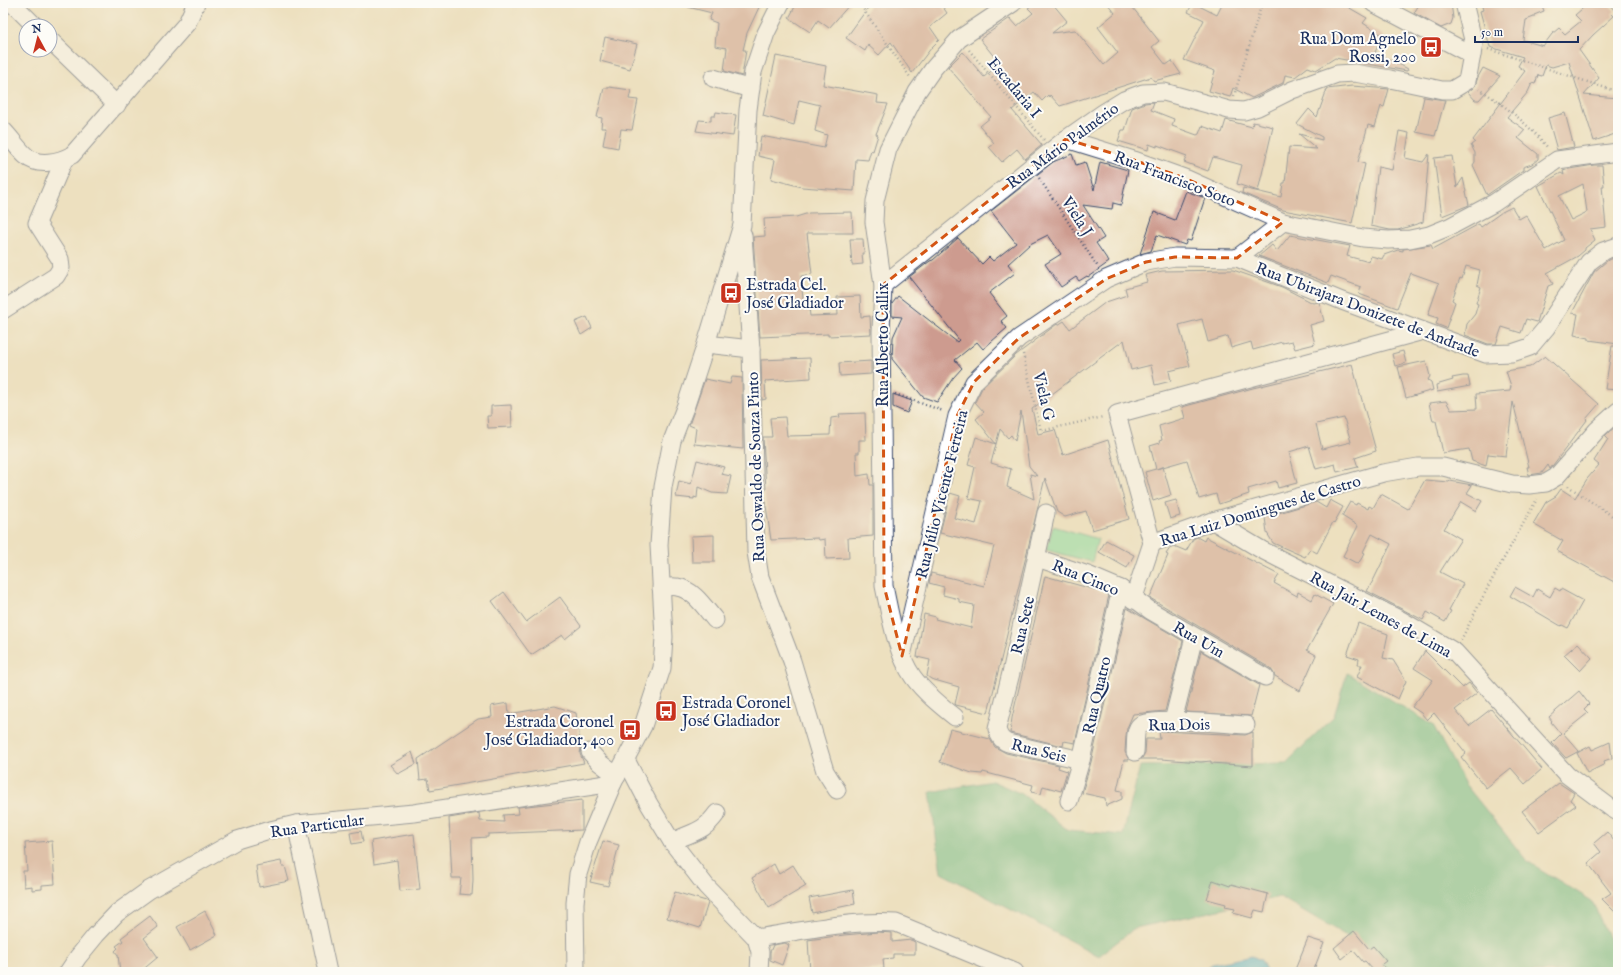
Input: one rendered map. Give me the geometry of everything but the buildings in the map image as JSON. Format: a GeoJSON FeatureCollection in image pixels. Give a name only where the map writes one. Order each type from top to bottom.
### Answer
{"type":"FeatureCollection","features":[{"type":"Feature","properties":{"kind":"street"},"geometry":{"type":"LineString","coordinates":[[12,3],[27,18]]}},
{"type":"Feature","properties":{"kind":"street"},"geometry":{"type":"LineString","coordinates":[[3,130],[27,157],[46,163],[64,160],[72,155],[187,23],[196,3]]}},
{"type":"Feature","properties":{"kind":"street"},"geometry":{"type":"LineString","coordinates":[[576,972],[574,903],[578,874],[588,842],[615,780],[643,726],[662,668],[664,637],[659,545],[664,487],[669,456],[672,441],[686,405],[706,344],[742,225],[753,72],[766,33],[781,3]]}},
{"type":"Feature","properties":{"kind":"street","name":"Rua Alberto Callix"},"geometry":{"type":"LineString","coordinates":[[955,717],[925,691],[912,676],[902,656],[890,616],[884,586],[880,332],[883,285],[874,222],[875,201],[888,149],[917,92],[933,69],[959,40],[1013,3]]}},
{"type":"Feature","properties":{"kind":"street"},"geometry":{"type":"LineString","coordinates":[[1373,3],[1473,50]]}},
{"type":"Feature","properties":{"kind":"street"},"geometry":{"type":"LineString","coordinates":[[1464,3],[1473,50],[1468,81]]}},
{"type":"Feature","properties":{"kind":"street"},"geometry":{"type":"LineString","coordinates":[[58,48],[117,105]]}},
{"type":"Feature","properties":{"kind":"street","name":"Rua Mário Palmério"},"geometry":{"type":"LineString","coordinates":[[883,285],[1051,150],[1103,113],[1124,100],[1143,93],[1164,92],[1229,110],[1244,111],[1258,108],[1292,90],[1337,74],[1354,73],[1442,90],[1452,90],[1468,81]]}},
{"type":"Feature","properties":{"kind":"street"},"geometry":{"type":"LineString","coordinates":[[713,78],[751,89]]}},
{"type":"Feature","properties":{"kind":"street","name":"Rua Francisco Soto"},"geometry":{"type":"LineString","coordinates":[[1066,139],[1134,160],[1187,179],[1283,222]]}},
{"type":"Feature","properties":{"kind":"street"},"geometry":{"type":"LineString","coordinates":[[1237,258],[1283,222],[1363,238],[1388,240],[1410,239],[1429,235],[1451,226],[1494,203],[1557,160],[1618,152]]}},
{"type":"Feature","properties":{"kind":"street"},"geometry":{"type":"LineString","coordinates":[[3,310],[56,276],[62,268],[60,259],[36,223],[64,160]]}},
{"type":"Feature","properties":{"kind":"street","name":"Rua Oswaldo de Souza Pinto"},"geometry":{"type":"LineString","coordinates":[[742,225],[750,349],[756,552],[760,577],[792,662],[824,771],[837,790]]}},
{"type":"Feature","properties":{"kind":"street","name":"Rua Ubirajara Donizete de Andrade"},"geometry":{"type":"LineString","coordinates":[[1237,258],[1342,301],[1486,354],[1512,353],[1530,347],[1546,328],[1589,262],[1603,251],[1618,246]]}},
{"type":"Feature","properties":{"kind":"street","name":"Rua Júlio Vicente Ferreira"},"geometry":{"type":"LineString","coordinates":[[902,656],[957,416],[974,382],[1019,338],[1106,279],[1146,262],[1175,257],[1237,258]]}},
{"type":"Feature","properties":{"kind":"street"},"geometry":{"type":"LineString","coordinates":[[1117,414],[1423,331]]}},
{"type":"Feature","properties":{"kind":"street"},"geometry":{"type":"LineString","coordinates":[[706,344],[750,349]]}},
{"type":"Feature","properties":{"kind":"street"},"geometry":{"type":"LineString","coordinates":[[1551,480],[1596,430],[1618,411]]}},
{"type":"Feature","properties":{"kind":"street","name":"Rua Luiz Domingues de Castro"},"geometry":{"type":"LineString","coordinates":[[1117,414],[1152,543],[1213,521],[1383,473],[1418,467],[1443,467],[1512,484],[1529,485],[1551,480]]}},
{"type":"Feature","properties":{"kind":"street","name":"Rua Sete"},"geometry":{"type":"LineString","coordinates":[[999,736],[996,729],[997,722],[1011,673],[1046,513]]}},
{"type":"Feature","properties":{"kind":"street","name":"Rua Jair Lemes de Lima"},"geometry":{"type":"LineString","coordinates":[[1213,521],[1262,550],[1401,620],[1455,652],[1567,775],[1618,812]]}},
{"type":"Feature","properties":{"kind":"street","name":"Rua Quatro"},"geometry":{"type":"LineString","coordinates":[[1068,801],[1081,760],[1127,594],[1152,543]]}},
{"type":"Feature","properties":{"kind":"street","name":"Rua Cinco"},"geometry":{"type":"LineString","coordinates":[[1037,558],[1088,575],[1127,594]]}},
{"type":"Feature","properties":{"kind":"street"},"geometry":{"type":"LineString","coordinates":[[661,588],[677,587],[684,589],[692,594],[715,620]]}},
{"type":"Feature","properties":{"kind":"street","name":"Rua Um"},"geometry":{"type":"LineString","coordinates":[[1127,594],[1194,637],[1265,677]]}},
{"type":"Feature","properties":{"kind":"street"},"geometry":{"type":"LineString","coordinates":[[1173,721],[1194,637]]}},
{"type":"Feature","properties":{"kind":"street","name":"Rua Dois"},"geometry":{"type":"LineString","coordinates":[[1135,752],[1137,729],[1141,724],[1173,721],[1246,725]]}},
{"type":"Feature","properties":{"kind":"street","name":"Rua Seis"},"geometry":{"type":"LineString","coordinates":[[999,736],[1003,741],[1008,743],[1081,760]]}},
{"type":"Feature","properties":{"kind":"street"},"geometry":{"type":"LineString","coordinates":[[590,752],[615,780]]}},
{"type":"Feature","properties":{"kind":"street"},"geometry":{"type":"LineString","coordinates":[[626,760],[649,804],[672,842],[706,886],[756,938],[760,952],[759,972]]}},
{"type":"Feature","properties":{"kind":"street","name":"Rua Particular"},"geometry":{"type":"LineString","coordinates":[[68,972],[96,935],[118,913],[149,890],[237,840],[296,824],[414,813],[615,780]]}},
{"type":"Feature","properties":{"kind":"street"},"geometry":{"type":"LineString","coordinates":[[672,842],[698,832],[708,825],[717,813]]}},
{"type":"Feature","properties":{"kind":"street"},"geometry":{"type":"LineString","coordinates":[[296,824],[328,972]]}},
{"type":"Feature","properties":{"kind":"street"},"geometry":{"type":"LineString","coordinates":[[756,938],[854,924],[896,922],[1015,972]]}},
{"type":"Feature","properties":{"kind":"path"},"geometry":{"type":"LineString","coordinates":[[860,3],[911,79],[917,92]]}},
{"type":"Feature","properties":{"kind":"path"},"geometry":{"type":"LineString","coordinates":[[1229,110],[1262,3]]}},
{"type":"Feature","properties":{"kind":"path","name":"Escadaria I"},"geometry":{"type":"LineString","coordinates":[[959,40],[1051,150]]}},
{"type":"Feature","properties":{"kind":"path"},"geometry":{"type":"LineString","coordinates":[[1473,50],[1618,92]]}},
{"type":"Feature","properties":{"kind":"path"},"geometry":{"type":"LineString","coordinates":[[1468,81],[1497,100],[1528,126],[1557,160]]}},
{"type":"Feature","properties":{"kind":"path","name":"Viela J"},"geometry":{"type":"LineString","coordinates":[[1031,166],[1106,279]]}},
{"type":"Feature","properties":{"kind":"path","name":"Viela G"},"geometry":{"type":"LineString","coordinates":[[1019,338],[1041,431],[1117,414]]}},
{"type":"Feature","properties":{"kind":"path"},"geometry":{"type":"LineString","coordinates":[[882,389],[957,416]]}},
{"type":"Feature","properties":{"kind":"path"},"geometry":{"type":"LineString","coordinates":[[1455,652],[1488,587],[1551,480],[1618,520]]}},
{"type":"Feature","properties":{"kind":"path"},"geometry":{"type":"LineString","coordinates":[[3,964],[9,972]]}},
{"type":"Feature","properties":{"kind":"highlighted area"},"geometry":{"type":"Polygon","coordinates":[[[1066,139],[1134,160],[1187,179],[1283,222],[1237,258],[1175,257],[1146,262],[1106,279],[1019,338],[974,382],[957,416],[902,656],[884,586],[883,285],[1066,139]]]}},
{"type":"Feature","properties":{"kind":"green space"},"geometry":{"type":"Polygon","coordinates":[[[1053,526],[1098,539],[1092,562],[1046,550],[1053,526]]]}},
{"type":"Feature","properties":{"kind":"green space"},"geometry":{"type":"Polygon","coordinates":[[[1347,673],[1433,725],[1465,784],[1527,861],[1592,901],[1618,959],[1618,972],[1379,972],[1360,944],[1280,897],[1135,928],[1099,956],[941,873],[930,792],[992,781],[1022,794],[1068,830],[1123,835],[1140,766],[1286,763],[1334,716],[1347,673]]]}},
{"type":"Feature","properties":{"kind":"water"},"geometry":{"type":"Polygon","coordinates":[[[1252,956],[1261,960],[1267,972],[1200,972],[1212,964],[1252,956]]]}},
{"type":"Feature","properties":{"kind":"place","name":"Rua Dom Agnelo Rossi, 200"},"geometry":{"type":"Point","coordinates":[1431,47]}},
{"type":"Feature","properties":{"kind":"place","name":"Estrada Cel. José Gladiador"},"geometry":{"type":"Point","coordinates":[731,293]}},
{"type":"Feature","properties":{"kind":"place","name":"Estrada Coronel José Gladiador"},"geometry":{"type":"Point","coordinates":[666,711]}},
{"type":"Feature","properties":{"kind":"place","name":"Estrada Coronel José Gladiador, 400"},"geometry":{"type":"Point","coordinates":[630,730]}}]}
